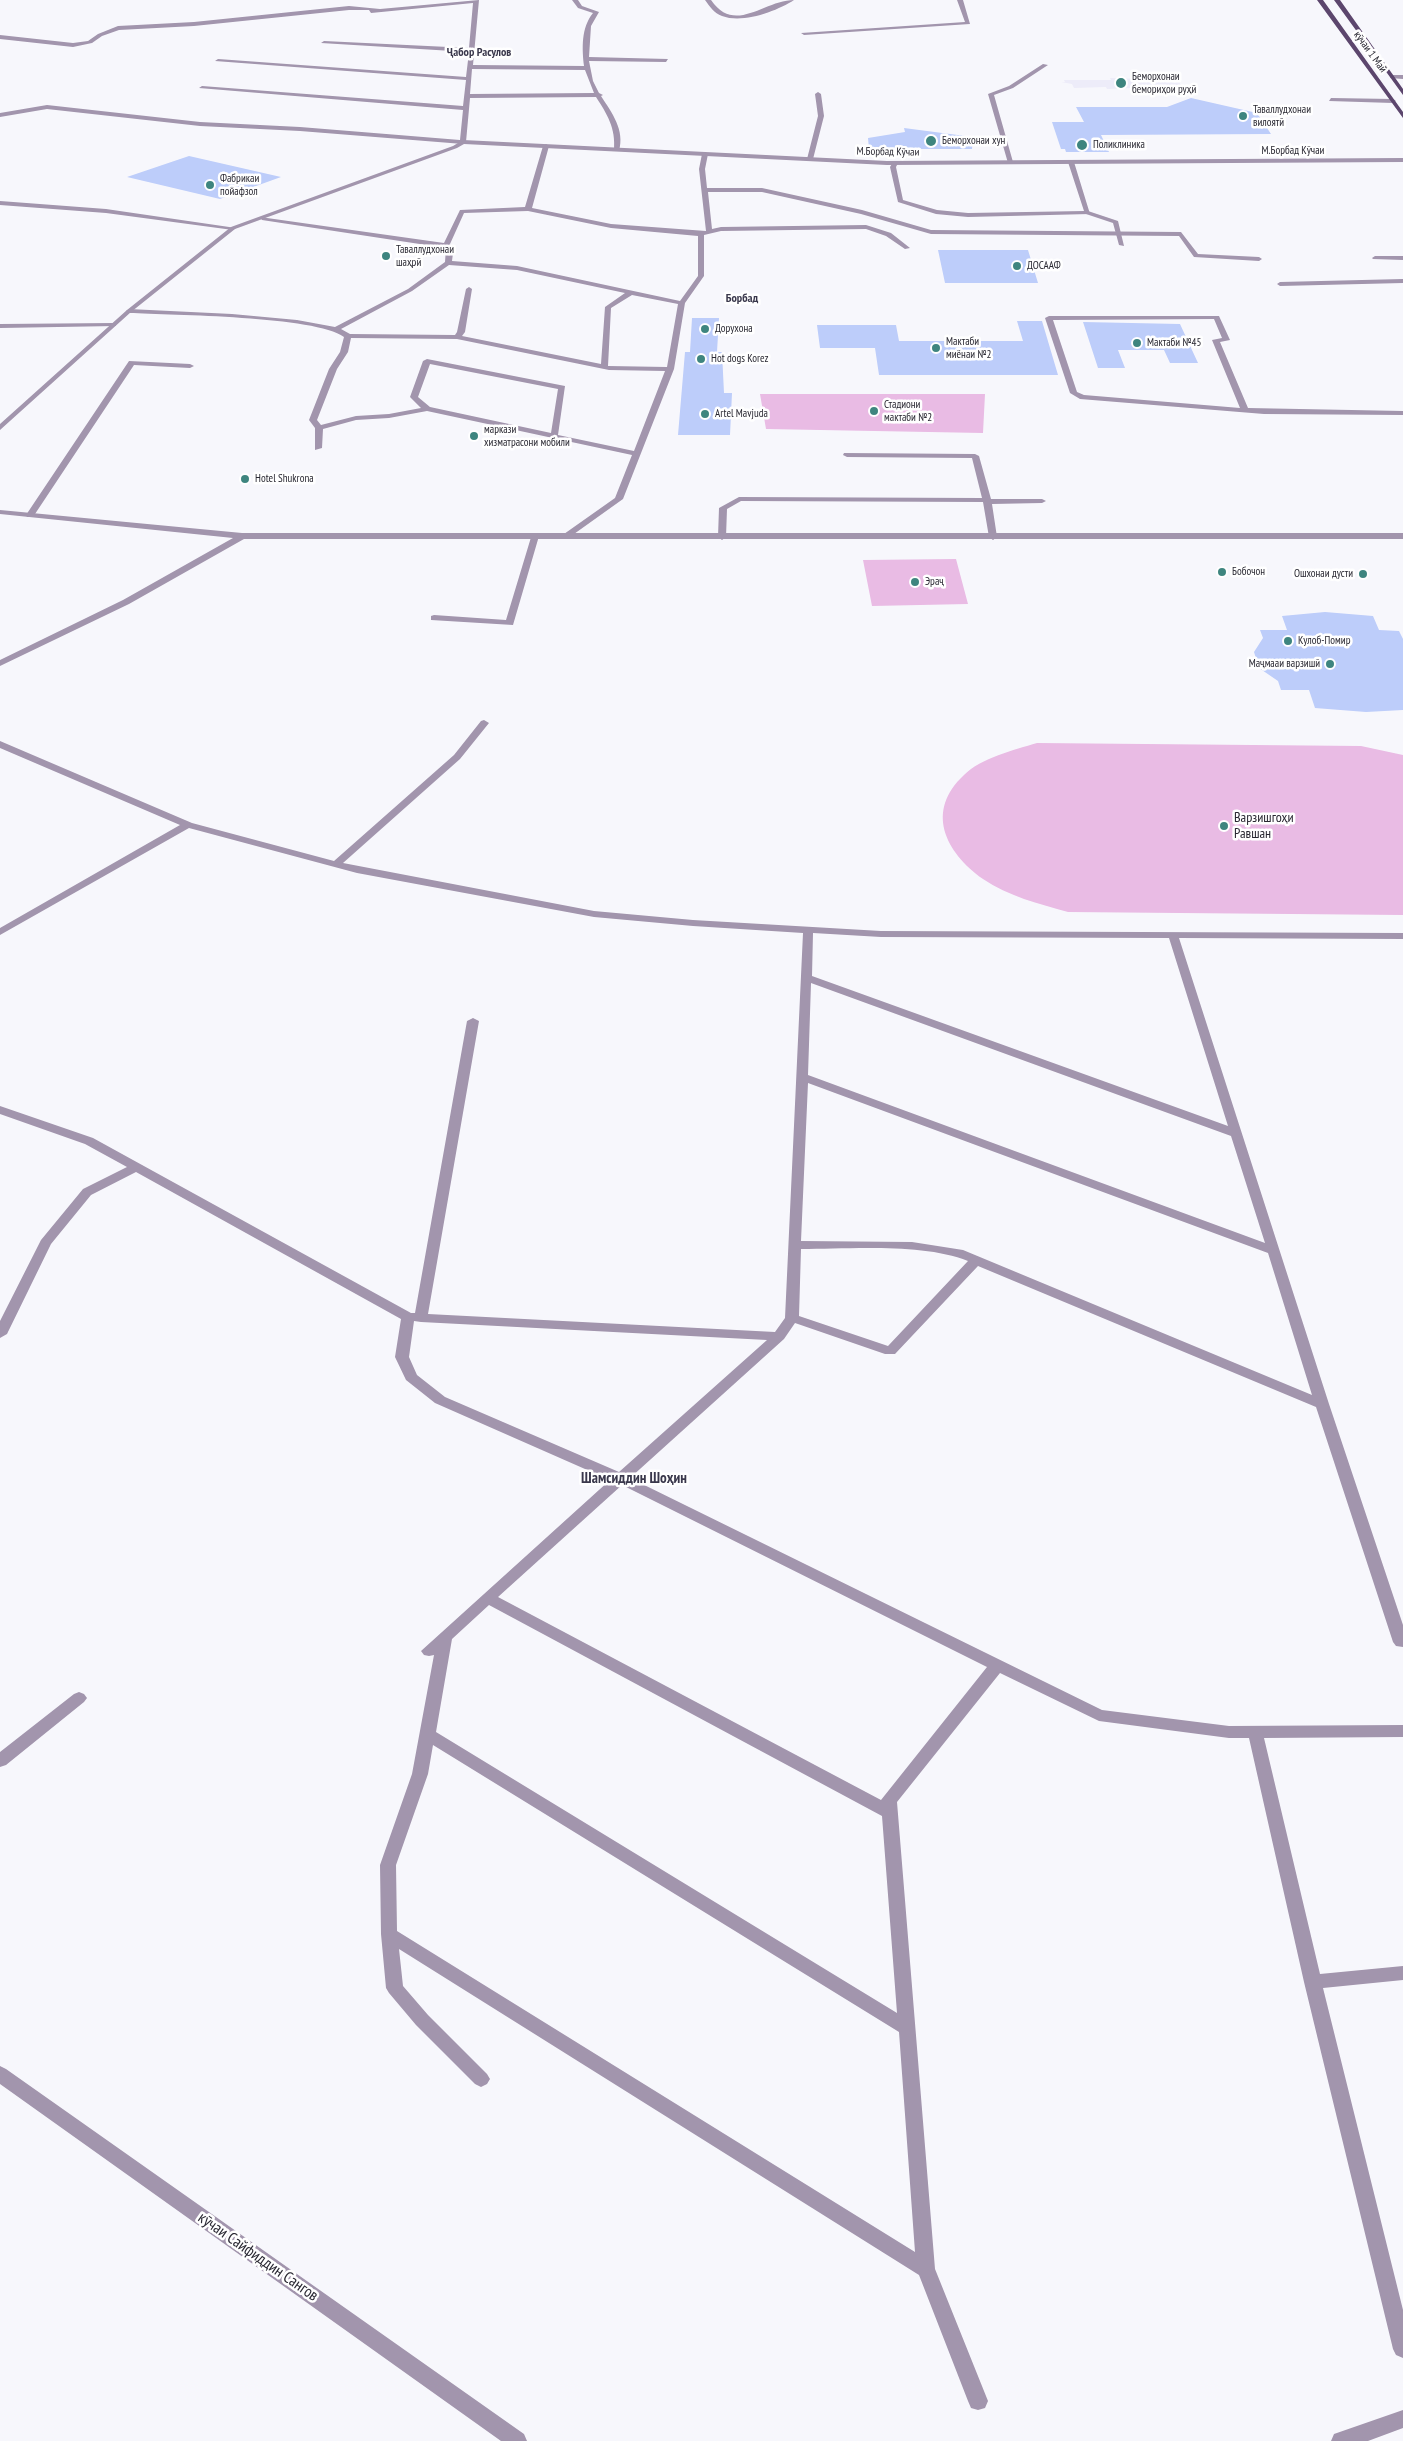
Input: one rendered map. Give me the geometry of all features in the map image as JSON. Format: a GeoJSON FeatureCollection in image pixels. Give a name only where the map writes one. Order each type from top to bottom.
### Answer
{"type":"FeatureCollection","features":[{"type":"Feature","properties":{"kind":"main road","name":"кӯчаи 1 Май"},"geometry":{"type":"LineString","coordinates":[[1320,0],[1403,116]]}},
{"type":"Feature","properties":{"kind":"main road","name":"кӯчаи 1 Май"},"geometry":{"type":"LineString","coordinates":[[1337,0],[1403,93]]}},
{"type":"Feature","properties":{"kind":"street"},"geometry":{"type":"LineString","coordinates":[[349,8],[351,0]]}},
{"type":"Feature","properties":{"kind":"street"},"geometry":{"type":"LineString","coordinates":[[575,0],[580,7],[596,12],[588,25],[586,68],[593,87],[613,116],[618,142],[616,150]]}},
{"type":"Feature","properties":{"kind":"street"},"geometry":{"type":"LineString","coordinates":[[708,0],[713,10],[722,15],[740,16],[791,0]]}},
{"type":"Feature","properties":{"kind":"street"},"geometry":{"type":"LineString","coordinates":[[804,33],[968,24],[960,0]]}},
{"type":"Feature","properties":{"kind":"street"},"geometry":{"type":"LineString","coordinates":[[0,428],[129,311],[232,228],[455,147],[463,142],[476,1],[100,35]]}},
{"type":"Feature","properties":{"kind":"street"},"geometry":{"type":"LineString","coordinates":[[0,37],[73,45],[90,42],[100,35],[118,28],[194,24],[349,8],[378,10]]}},
{"type":"Feature","properties":{"kind":"street"},"geometry":{"type":"LineString","coordinates":[[324,43],[471,50]]}},
{"type":"Feature","properties":{"kind":"street"},"geometry":{"type":"LineString","coordinates":[[587,59],[666,60]]}},
{"type":"Feature","properties":{"kind":"street"},"geometry":{"type":"LineString","coordinates":[[218,62],[468,79]]}},
{"type":"Feature","properties":{"kind":"street"},"geometry":{"type":"LineString","coordinates":[[1010,162],[991,94],[1011,86],[1045,65]]}},
{"type":"Feature","properties":{"kind":"street"},"geometry":{"type":"LineString","coordinates":[[470,67],[586,68]]}},
{"type":"Feature","properties":{"kind":"street"},"geometry":{"type":"LineString","coordinates":[[1392,78],[1403,78]]}},
{"type":"Feature","properties":{"kind":"street"},"geometry":{"type":"LineString","coordinates":[[202,88],[466,108]]}},
{"type":"Feature","properties":{"kind":"street"},"geometry":{"type":"LineString","coordinates":[[810,159],[821,116],[818,94]]}},
{"type":"Feature","properties":{"kind":"street"},"geometry":{"type":"LineString","coordinates":[[467,96],[600,95]]}},
{"type":"Feature","properties":{"kind":"street"},"geometry":{"type":"LineString","coordinates":[[1331,100],[1393,101]]}},
{"type":"Feature","properties":{"kind":"street","name":"М.Борбад Кӯчаи"},"geometry":{"type":"LineString","coordinates":[[0,115],[15,110],[47,107],[200,124],[300,129],[463,142],[895,163],[1403,160]]}},
{"type":"Feature","properties":{"kind":"street"},"geometry":{"type":"LineString","coordinates":[[528,209],[546,146]]}},
{"type":"Feature","properties":{"kind":"street"},"geometry":{"type":"LineString","coordinates":[[567,536],[619,499],[670,369],[682,303],[701,276],[705,233],[705,190],[702,169],[705,154]]}},
{"type":"Feature","properties":{"kind":"street"},"geometry":{"type":"LineString","coordinates":[[1071,162],[1088,213]]}},
{"type":"Feature","properties":{"kind":"street"},"geometry":{"type":"LineString","coordinates":[[895,163],[893,167],[900,202],[936,212],[968,215],[1088,213],[1116,222],[1122,245]]}},
{"type":"Feature","properties":{"kind":"street"},"geometry":{"type":"LineString","coordinates":[[705,190],[762,190],[894,221],[931,232],[1120,232],[1182,234],[1196,256],[1259,259]]}},
{"type":"Feature","properties":{"kind":"street"},"geometry":{"type":"LineString","coordinates":[[0,203],[106,211],[232,228]]}},
{"type":"Feature","properties":{"kind":"street"},"geometry":{"type":"LineString","coordinates":[[446,245],[462,210],[528,209],[611,226],[705,233],[731,229],[875,229],[894,221]]}},
{"type":"Feature","properties":{"kind":"street"},"geometry":{"type":"LineString","coordinates":[[262,218],[446,245],[449,247],[450,253],[448,263]]}},
{"type":"Feature","properties":{"kind":"street"},"geometry":{"type":"LineString","coordinates":[[875,229],[898,240],[907,248]]}},
{"type":"Feature","properties":{"kind":"street"},"geometry":{"type":"LineString","coordinates":[[1375,258],[1403,258]]}},
{"type":"Feature","properties":{"kind":"street"},"geometry":{"type":"LineString","coordinates":[[336,329],[410,290],[448,263],[516,268],[682,303]]}},
{"type":"Feature","properties":{"kind":"street"},"geometry":{"type":"LineString","coordinates":[[1280,284],[1403,281]]}},
{"type":"Feature","properties":{"kind":"street"},"geometry":{"type":"LineString","coordinates":[[457,337],[462,332],[469,289]]}},
{"type":"Feature","properties":{"kind":"street"},"geometry":{"type":"LineString","coordinates":[[604,367],[608,307],[630,293]]}},
{"type":"Feature","properties":{"kind":"street"},"geometry":{"type":"LineString","coordinates":[[129,311],[297,322],[336,329],[348,336],[457,337],[604,367],[670,369]]}},
{"type":"Feature","properties":{"kind":"street"},"geometry":{"type":"LineString","coordinates":[[1245,410],[1216,340],[1226,340],[1217,317],[1049,318],[1074,393],[1083,397],[1245,410],[1403,413]]}},
{"type":"Feature","properties":{"kind":"street"},"geometry":{"type":"LineString","coordinates":[[0,326],[114,325]]}},
{"type":"Feature","properties":{"kind":"street"},"geometry":{"type":"LineString","coordinates":[[318,448],[319,428],[313,420],[333,369],[344,352],[348,336]]}},
{"type":"Feature","properties":{"kind":"street"},"geometry":{"type":"LineString","coordinates":[[427,409],[414,397],[427,361],[562,388],[554,437]]}},
{"type":"Feature","properties":{"kind":"street"},"geometry":{"type":"LineString","coordinates":[[30,515],[132,363],[190,366]]}},
{"type":"Feature","properties":{"kind":"street"},"geometry":{"type":"LineString","coordinates":[[319,428],[356,418],[388,416],[427,409],[636,454]]}},
{"type":"Feature","properties":{"kind":"street"},"geometry":{"type":"LineString","coordinates":[[848,455],[975,456],[993,537]]}},
{"type":"Feature","properties":{"kind":"street"},"geometry":{"type":"LineString","coordinates":[[722,537],[723,508],[739,499],[1042,501]]}},
{"type":"Feature","properties":{"kind":"street"},"geometry":{"type":"LineString","coordinates":[[0,512],[242,536],[1403,536]]}},
{"type":"Feature","properties":{"kind":"street"},"geometry":{"type":"LineString","coordinates":[[0,663],[126,602],[242,536]]}},
{"type":"Feature","properties":{"kind":"street"},"geometry":{"type":"LineString","coordinates":[[434,618],[510,623],[535,536]]}},
{"type":"Feature","properties":{"kind":"street"},"geometry":{"type":"LineString","coordinates":[[336,864],[458,757],[484,724]]}},
{"type":"Feature","properties":{"kind":"street"},"geometry":{"type":"LineString","coordinates":[[0,744],[188,825],[336,864],[594,914],[808,931],[890,934],[1403,936]]}},
{"type":"Feature","properties":{"kind":"street"},"geometry":{"type":"LineString","coordinates":[[0,932],[188,825]]}},
{"type":"Feature","properties":{"kind":"street"},"geometry":{"type":"LineString","coordinates":[[430,1651],[779,1336],[792,1318],[808,931]]}},
{"type":"Feature","properties":{"kind":"street"},"geometry":{"type":"LineString","coordinates":[[1174,935],[1322,1404],[1402,1645]]}},
{"type":"Feature","properties":{"kind":"street"},"geometry":{"type":"LineString","coordinates":[[805,977],[1235,1133]]}},
{"type":"Feature","properties":{"kind":"street"},"geometry":{"type":"LineString","coordinates":[[473,1021],[414,1317],[402,1357],[411,1377],[440,1400],[620,1479],[1099,1715],[1229,1732],[1403,1731]]}},
{"type":"Feature","properties":{"kind":"street"},"geometry":{"type":"LineString","coordinates":[[802,1077],[1274,1252]]}},
{"type":"Feature","properties":{"kind":"street"},"geometry":{"type":"LineString","coordinates":[[0,1110],[89,1141],[414,1317],[779,1336]]}},
{"type":"Feature","properties":{"kind":"street"},"geometry":{"type":"LineString","coordinates":[[0,1334],[45,1243],[87,1192],[136,1167]]}},
{"type":"Feature","properties":{"kind":"street"},"geometry":{"type":"LineString","coordinates":[[796,1245],[920,1247],[959,1253],[1322,1404]]}},
{"type":"Feature","properties":{"kind":"street"},"geometry":{"type":"LineString","coordinates":[[792,1318],[890,1351],[976,1260]]}},
{"type":"Feature","properties":{"kind":"street"},"geometry":{"type":"LineString","coordinates":[[488,1598],[890,1812]]}},
{"type":"Feature","properties":{"kind":"street"},"geometry":{"type":"LineString","coordinates":[[446,1637],[420,1774],[388,1865],[389,1934],[395,1988],[422,2020],[481,2079]]}},
{"type":"Feature","properties":{"kind":"street"},"geometry":{"type":"LineString","coordinates":[[978,2401],[926,2269],[889,1801],[998,1664]]}},
{"type":"Feature","properties":{"kind":"street"},"geometry":{"type":"LineString","coordinates":[[0,1760],[79,1698]]}},
{"type":"Feature","properties":{"kind":"street"},"geometry":{"type":"LineString","coordinates":[[1255,1732],[1313,1982],[1403,2349]]}},
{"type":"Feature","properties":{"kind":"street"},"geometry":{"type":"LineString","coordinates":[[427,1734],[907,2028]]}},
{"type":"Feature","properties":{"kind":"street"},"geometry":{"type":"LineString","coordinates":[[389,1934],[926,2269]]}},
{"type":"Feature","properties":{"kind":"street"},"geometry":{"type":"LineString","coordinates":[[1313,1982],[1403,1973]]}},
{"type":"Feature","properties":{"kind":"street","name":"кӯчаи Сайфиддин Сангов"},"geometry":{"type":"LineString","coordinates":[[0,2074],[517,2441]]}},
{"type":"Feature","properties":{"kind":"street"},"geometry":{"type":"LineString","coordinates":[[1341,2441],[1403,2418]]}},
{"type":"Feature","properties":{"kind":"shaded area","name":"Беморхонаи бемориҳои руҳӣ"},"geometry":{"type":"Polygon","coordinates":[[[1110,78],[1178,80],[1182,87],[1176,87],[1177,89],[1159,89],[1158,87],[1074,88],[1072,84],[1061,82],[1065,82],[1064,80],[1111,80],[1110,78]]]}},
{"type":"Feature","properties":{"kind":"shaded area","name":"Стадиони мактаби №2"},"geometry":{"type":"Polygon","coordinates":[[[760,394],[985,394],[983,433],[766,429],[760,394]]]}},
{"type":"Feature","properties":{"kind":"shaded area","name":"Эраҷ"},"geometry":{"type":"Polygon","coordinates":[[[956,559],[968,604],[872,606],[863,560],[956,559]]]}},
{"type":"Feature","properties":{"kind":"shaded area"},"geometry":{"type":"Polygon","coordinates":[[[1037,743],[1361,746],[1403,755],[1403,915],[1068,912],[1024,899],[1003,890],[983,879],[970,868],[950,844],[943,817],[945,803],[952,789],[971,769],[998,755],[1037,743]]]}},
{"type":"Feature","properties":{"kind":"building"},"geometry":{"type":"Polygon","coordinates":[[[1191,98],[1257,113],[1271,134],[1101,135],[1109,152],[1066,152],[1065,149],[1061,149],[1052,122],[1084,122],[1076,107],[1167,107],[1191,98]]]}},
{"type":"Feature","properties":{"kind":"building","name":"Беморхонаи хун"},"geometry":{"type":"Polygon","coordinates":[[[904,128],[973,137],[972,149],[869,149],[868,138],[905,132],[904,128]]]}},
{"type":"Feature","properties":{"kind":"building","name":"Фабрикаи пойафзол"},"geometry":{"type":"Polygon","coordinates":[[[189,156],[281,177],[220,199],[127,177],[189,156]]]}},
{"type":"Feature","properties":{"kind":"building","name":"ДОСААФ"},"geometry":{"type":"Polygon","coordinates":[[[938,250],[1028,250],[1038,283],[945,283],[938,250]]]}},
{"type":"Feature","properties":{"kind":"building"},"geometry":{"type":"Polygon","coordinates":[[[692,318],[719,318],[717,352],[722,352],[724,393],[732,393],[730,435],[678,435],[685,352],[690,352],[692,318]]]}},
{"type":"Feature","properties":{"kind":"building","name":"Мактаби миёнаи №2"},"geometry":{"type":"Polygon","coordinates":[[[1017,321],[1042,321],[1058,375],[879,375],[875,348],[820,348],[817,325],[896,325],[899,341],[1023,341],[1017,321]]]}},
{"type":"Feature","properties":{"kind":"building","name":"Мактаби №45"},"geometry":{"type":"Polygon","coordinates":[[[1083,322],[1180,324],[1198,363],[1170,363],[1164,350],[1118,350],[1125,368],[1098,368],[1083,322]]]}},
{"type":"Feature","properties":{"kind":"building","name":"Маҷмааи варзишӣ"},"geometry":{"type":"Polygon","coordinates":[[[1325,612],[1373,616],[1379,630],[1399,631],[1403,639],[1403,710],[1366,712],[1315,708],[1309,690],[1281,690],[1278,681],[1259,668],[1254,652],[1263,638],[1260,630],[1287,630],[1282,616],[1325,612]]]}},
{"type":"Feature","properties":{"kind":"place","name":"Беморхонаи бемориҳои руҳӣ"},"geometry":{"type":"Point","coordinates":[1121,83]}},
{"type":"Feature","properties":{"kind":"place","name":"Таваллудхонаи вилоятӣ"},"geometry":{"type":"Point","coordinates":[1243,116]}},
{"type":"Feature","properties":{"kind":"place","name":"Беморхонаи хун"},"geometry":{"type":"Point","coordinates":[931,141]}},
{"type":"Feature","properties":{"kind":"place","name":"Поликлиника"},"geometry":{"type":"Point","coordinates":[1082,145]}},
{"type":"Feature","properties":{"kind":"place","name":"Фабрикаи пойафзол"},"geometry":{"type":"Point","coordinates":[210,185]}},
{"type":"Feature","properties":{"kind":"place","name":"Таваллудхонаи шаҳрӣ"},"geometry":{"type":"Point","coordinates":[386,256]}},
{"type":"Feature","properties":{"kind":"place","name":"ДОСААФ"},"geometry":{"type":"Point","coordinates":[1017,266]}},
{"type":"Feature","properties":{"kind":"place","name":"Дорухона"},"geometry":{"type":"Point","coordinates":[705,329]}},
{"type":"Feature","properties":{"kind":"place","name":"Мактаби №45"},"geometry":{"type":"Point","coordinates":[1137,343]}},
{"type":"Feature","properties":{"kind":"place","name":"Мактаби миёнаи №2"},"geometry":{"type":"Point","coordinates":[936,348]}},
{"type":"Feature","properties":{"kind":"place","name":"Hot dogs Korez"},"geometry":{"type":"Point","coordinates":[701,359]}},
{"type":"Feature","properties":{"kind":"place","name":"Стадиони мактаби №2"},"geometry":{"type":"Point","coordinates":[874,411]}},
{"type":"Feature","properties":{"kind":"place","name":"Artel Mavjuda"},"geometry":{"type":"Point","coordinates":[705,414]}},
{"type":"Feature","properties":{"kind":"place","name":"маркази хизматрасони мобили"},"geometry":{"type":"Point","coordinates":[474,436]}},
{"type":"Feature","properties":{"kind":"place","name":"Hotel Shukrona"},"geometry":{"type":"Point","coordinates":[245,479]}},
{"type":"Feature","properties":{"kind":"place","name":"Бобочон"},"geometry":{"type":"Point","coordinates":[1222,572]}},
{"type":"Feature","properties":{"kind":"place","name":"Ошхонаи дусти"},"geometry":{"type":"Point","coordinates":[1363,574]}},
{"type":"Feature","properties":{"kind":"place","name":"Эраҷ"},"geometry":{"type":"Point","coordinates":[915,582]}},
{"type":"Feature","properties":{"kind":"place","name":"Кулоб-Помир"},"geometry":{"type":"Point","coordinates":[1288,641]}},
{"type":"Feature","properties":{"kind":"place","name":"Маҷмааи варзишӣ"},"geometry":{"type":"Point","coordinates":[1330,664]}},
{"type":"Feature","properties":{"kind":"place","name":"Варзишгоҳи Равшан"},"geometry":{"type":"Point","coordinates":[1224,826]}},
{"type":"Feature","properties":{"kind":"district","name":"Ҷабор Расулов"},"geometry":{"type":"Point","coordinates":[479,53]}},
{"type":"Feature","properties":{"kind":"district","name":"Борбад"},"geometry":{"type":"Point","coordinates":[742,299]}},
{"type":"Feature","properties":{"kind":"district","name":"Шамсиддин Шоҳин"},"geometry":{"type":"Point","coordinates":[634,1479]}}]}
